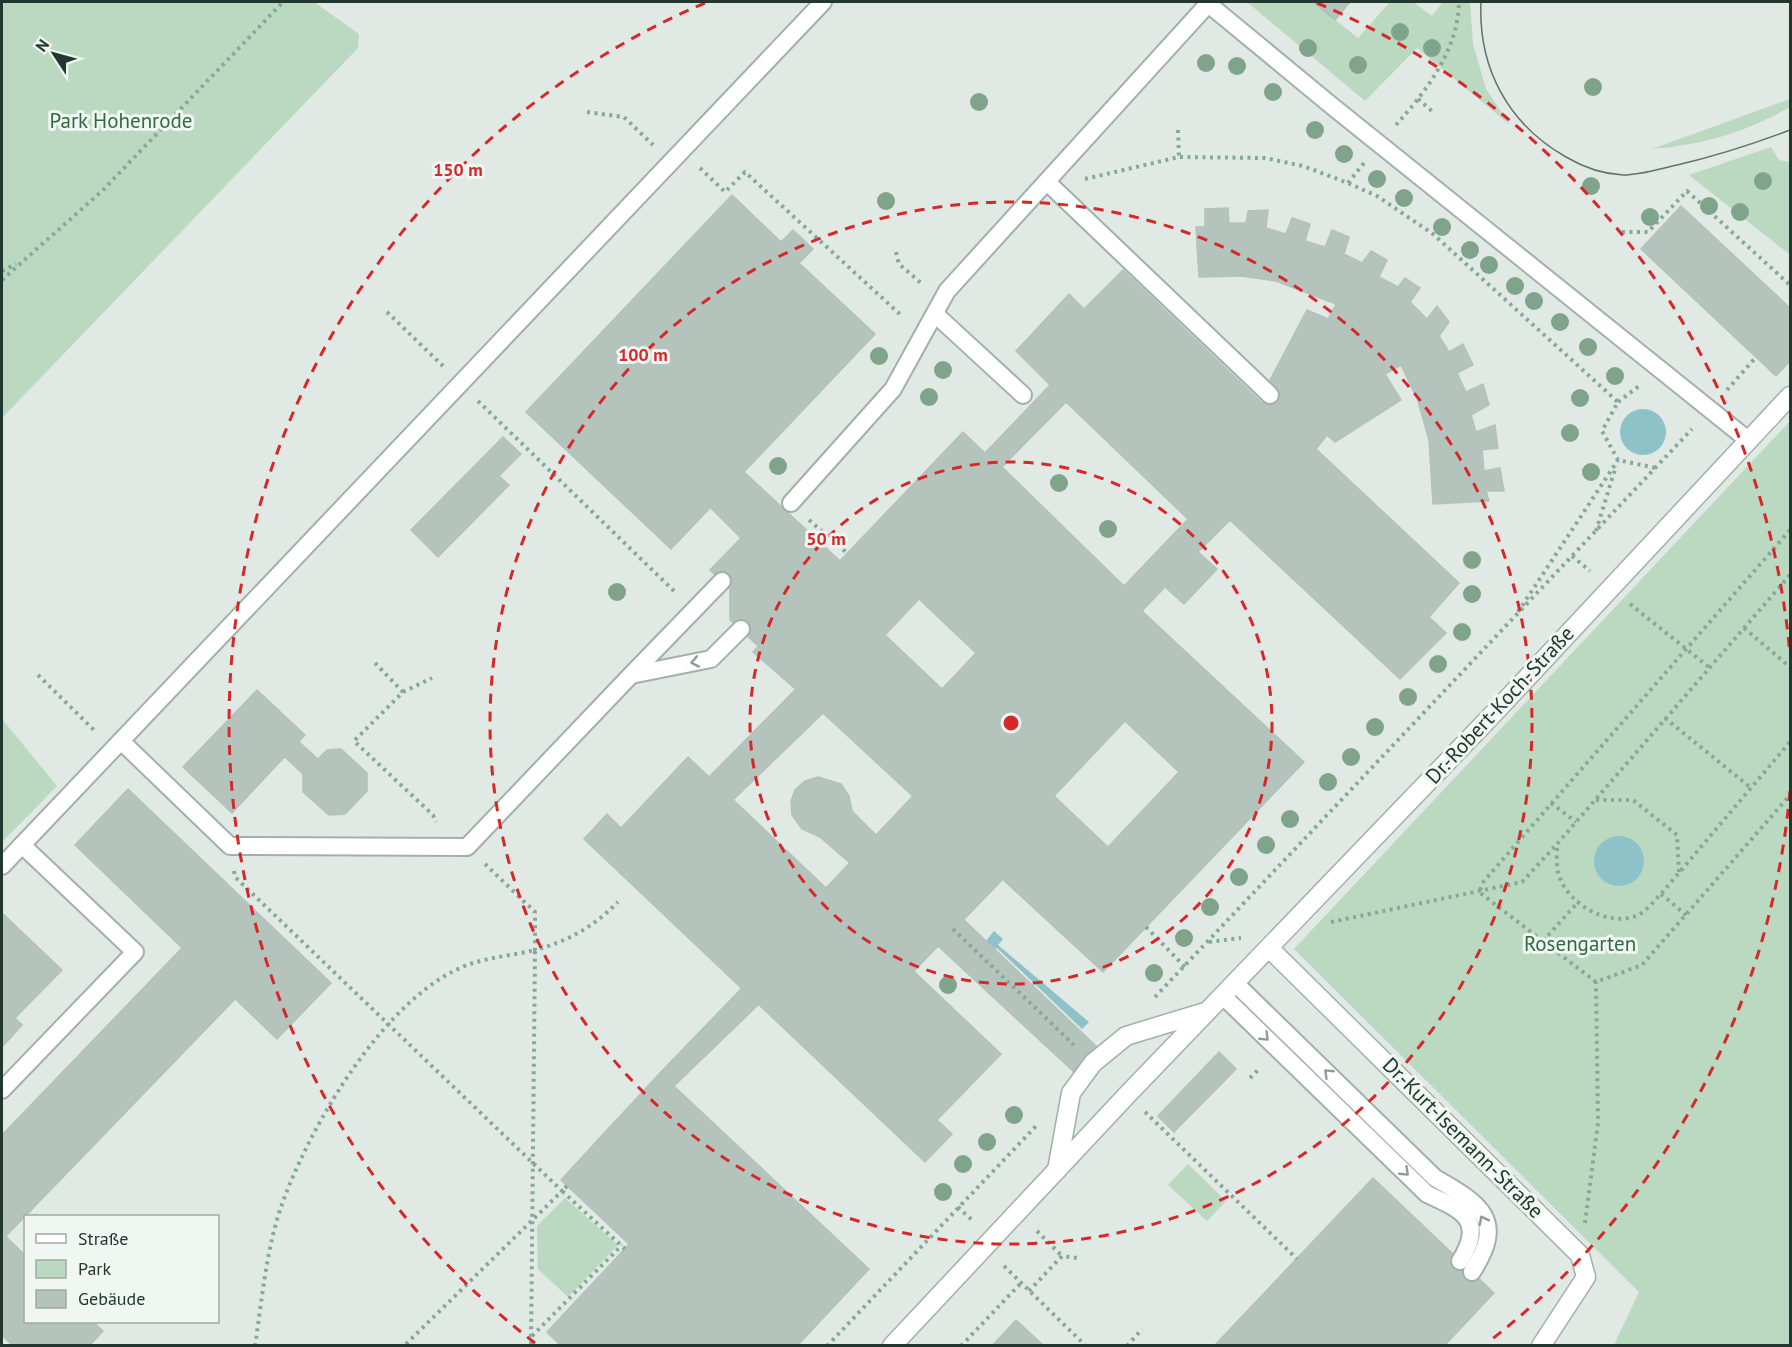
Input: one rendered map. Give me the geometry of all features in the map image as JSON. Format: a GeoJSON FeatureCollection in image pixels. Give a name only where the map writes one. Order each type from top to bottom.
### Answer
{"type":"FeatureCollection","features":[{"type":"Feature","properties":{"kind":"street","name":"Dr.-Robert-Koch-Straße"},"geometry":{"type":"LineString","coordinates":[[892,1346],[1207,1011],[1270,949],[1496,711],[1791,396]]}},
{"type":"Feature","properties":{"kind":"street","name":"Dr.-Kurt-Isemann-Straße"},"geometry":{"type":"LineString","coordinates":[[1270,949],[1580,1255]]}},
{"type":"Feature","properties":{"kind":"street","name":"Dr.-Robert-Koch-Straße"},"geometry":{"type":"LineString","coordinates":[[1057,1170],[1071,1093],[1093,1064],[1126,1036],[1207,1011]]}},
{"type":"Feature","properties":{"kind":"street"},"geometry":{"type":"LineString","coordinates":[[1541,1346],[1586,1277],[1580,1255]]}},
{"type":"Feature","properties":{"kind":"lane"},"geometry":{"type":"LineString","coordinates":[[2,866],[823,2]]}},
{"type":"Feature","properties":{"kind":"lane"},"geometry":{"type":"LineString","coordinates":[[790,503],[893,389],[947,291],[1207,2],[1748,440]]}},
{"type":"Feature","properties":{"kind":"lane"},"geometry":{"type":"LineString","coordinates":[[1047,182],[1270,395]]}},
{"type":"Feature","properties":{"kind":"lane"},"geometry":{"type":"LineString","coordinates":[[939,307],[1023,395]]}},
{"type":"Feature","properties":{"kind":"lane"},"geometry":{"type":"LineString","coordinates":[[117,745],[230,846],[467,847],[722,581]]}},
{"type":"Feature","properties":{"kind":"lane"},"geometry":{"type":"LineString","coordinates":[[632,675],[711,658],[741,629]]}},
{"type":"Feature","properties":{"kind":"lane"},"geometry":{"type":"LineString","coordinates":[[2,1090],[135,952],[22,845]]}},
{"type":"Feature","properties":{"kind":"lane"},"geometry":{"type":"LineString","coordinates":[[1229,990],[1343,1100],[1427,1194],[1457,1208],[1472,1227],[1472,1243],[1466,1266]]}},
{"type":"Feature","properties":{"kind":"path"},"geometry":{"type":"LineString","coordinates":[[2,280],[19,262],[102,191],[283,2]]}},
{"type":"Feature","properties":{"kind":"path"},"geometry":{"type":"LineString","coordinates":[[1348,183],[1430,84],[1454,38],[1459,2]]}},
{"type":"Feature","properties":{"kind":"path"},"geometry":{"type":"LineString","coordinates":[[1418,99],[1432,111]]}},
{"type":"Feature","properties":{"kind":"path"},"geometry":{"type":"LineString","coordinates":[[587,112],[624,117],[725,192],[744,172],[923,335]]}},
{"type":"Feature","properties":{"kind":"path"},"geometry":{"type":"LineString","coordinates":[[1178,130],[1179,157]]}},
{"type":"Feature","properties":{"kind":"path"},"geometry":{"type":"LineString","coordinates":[[1092,179],[1179,157],[1265,158],[1303,166],[1377,196],[1433,234],[1618,402],[1602,430],[1618,460],[1596,532]]}},
{"type":"Feature","properties":{"kind":"path"},"geometry":{"type":"LineString","coordinates":[[1622,232],[1648,232],[1687,191],[1791,285]]}},
{"type":"Feature","properties":{"kind":"path"},"geometry":{"type":"LineString","coordinates":[[896,252],[899,264],[939,307]]}},
{"type":"Feature","properties":{"kind":"path"},"geometry":{"type":"LineString","coordinates":[[2,271],[19,262]]}},
{"type":"Feature","properties":{"kind":"path"},"geometry":{"type":"LineString","coordinates":[[387,312],[431,355]]}},
{"type":"Feature","properties":{"kind":"path"},"geometry":{"type":"LineString","coordinates":[[1147,1005],[1657,468],[1756,357]]}},
{"type":"Feature","properties":{"kind":"path"},"geometry":{"type":"LineString","coordinates":[[461,383],[654,572]]}},
{"type":"Feature","properties":{"kind":"path"},"geometry":{"type":"LineString","coordinates":[[1618,460],[1657,468]]}},
{"type":"Feature","properties":{"kind":"path"},"geometry":{"type":"LineString","coordinates":[[1511,621],[1618,460]]}},
{"type":"Feature","properties":{"kind":"path"},"geometry":{"type":"LineString","coordinates":[[790,503],[846,552]]}},
{"type":"Feature","properties":{"kind":"path"},"geometry":{"type":"LineString","coordinates":[[1479,892],[1484,881],[1551,803],[1791,530]]}},
{"type":"Feature","properties":{"kind":"path"},"geometry":{"type":"LineString","coordinates":[[1209,942],[1286,932],[1522,882],[1791,574]]}},
{"type":"Feature","properties":{"kind":"path"},"geometry":{"type":"LineString","coordinates":[[1610,588],[1710,668]]}},
{"type":"Feature","properties":{"kind":"path"},"geometry":{"type":"LineString","coordinates":[[1744,628],[1791,667]]}},
{"type":"Feature","properties":{"kind":"path"},"geometry":{"type":"LineString","coordinates":[[375,663],[403,692]]}},
{"type":"Feature","properties":{"kind":"path"},"geometry":{"type":"LineString","coordinates":[[38,675],[117,745]]}},
{"type":"Feature","properties":{"kind":"path"},"geometry":{"type":"LineString","coordinates":[[432,678],[403,692],[354,741],[433,815],[439,827],[467,847],[535,912],[531,1346]]}},
{"type":"Feature","properties":{"kind":"path"},"geometry":{"type":"LineString","coordinates":[[1665,718],[1751,788]]}},
{"type":"Feature","properties":{"kind":"path"},"geometry":{"type":"LineString","coordinates":[[1557,844],[1558,873],[1573,897],[1594,915],[1620,918],[1640,914],[1661,894],[1791,742]]}},
{"type":"Feature","properties":{"kind":"path"},"geometry":{"type":"LineString","coordinates":[[1596,982],[1642,965],[1791,795]]}},
{"type":"Feature","properties":{"kind":"path"},"geometry":{"type":"LineString","coordinates":[[1595,800],[1633,800],[1677,835],[1679,872]]}},
{"type":"Feature","properties":{"kind":"path"},"geometry":{"type":"LineString","coordinates":[[1551,803],[1575,822]]}},
{"type":"Feature","properties":{"kind":"path"},"geometry":{"type":"LineString","coordinates":[[230,846],[235,877],[623,1247],[531,1337]]}},
{"type":"Feature","properties":{"kind":"path"},"geometry":{"type":"LineString","coordinates":[[1479,892],[1596,982]]}},
{"type":"Feature","properties":{"kind":"path"},"geometry":{"type":"LineString","coordinates":[[1661,894],[1686,915]]}},
{"type":"Feature","properties":{"kind":"path"},"geometry":{"type":"LineString","coordinates":[[1543,941],[1579,901]]}},
{"type":"Feature","properties":{"kind":"path"},"geometry":{"type":"LineString","coordinates":[[255,1346],[267,1271],[281,1209],[302,1155],[329,1104],[388,1023],[421,991],[471,963],[535,951],[578,936],[597,923],[618,902]]}},
{"type":"Feature","properties":{"kind":"path"},"geometry":{"type":"LineString","coordinates":[[1146,927],[1185,967]]}},
{"type":"Feature","properties":{"kind":"path"},"geometry":{"type":"LineString","coordinates":[[1580,1255],[1598,1123],[1596,982]]}},
{"type":"Feature","properties":{"kind":"path"},"geometry":{"type":"LineString","coordinates":[[1250,1078],[1259,1069]]}},
{"type":"Feature","properties":{"kind":"path"},"geometry":{"type":"LineString","coordinates":[[827,1346],[1038,1124]]}},
{"type":"Feature","properties":{"kind":"path"},"geometry":{"type":"LineString","coordinates":[[404,1346],[567,1186]]}},
{"type":"Feature","properties":{"kind":"path"},"geometry":{"type":"LineString","coordinates":[[958,1207],[978,1226],[990,1242],[996,1259],[1086,1346]]}},
{"type":"Feature","properties":{"kind":"path"},"geometry":{"type":"LineString","coordinates":[[1018,1213],[1062,1256],[1077,1258]]}},
{"type":"Feature","properties":{"kind":"path"},"geometry":{"type":"LineString","coordinates":[[1272,1235],[1297,1259]]}},
{"type":"Feature","properties":{"kind":"path"},"geometry":{"type":"LineString","coordinates":[[1029,1291],[1062,1256]]}},
{"type":"Feature","properties":{"kind":"path"},"geometry":{"type":"LineString","coordinates":[[961,1346],[1021,1283]]}},
{"type":"Feature","properties":{"kind":"path"},"geometry":{"type":"LineString","coordinates":[[1127,1346],[1142,1329]]}},
{"type":"Feature","properties":{"kind":"green space","name":"Park Hohenrode"},"geometry":{"type":"Polygon","coordinates":[[[2,2],[314,2],[359,34],[358,48],[2,418],[2,2]]]}},
{"type":"Feature","properties":{"kind":"green space"},"geometry":{"type":"Polygon","coordinates":[[[1247,2],[1313,2],[1358,38],[1390,2],[1413,2],[1432,16],[1443,2],[1470,2],[1473,44],[1486,89],[1510,125],[1417,48],[1365,101],[1247,2]]]}},
{"type":"Feature","properties":{"kind":"green space"},"geometry":{"type":"Polygon","coordinates":[[[1790,99],[1790,107],[1774,116],[1724,136],[1652,149],[1790,99]]]}},
{"type":"Feature","properties":{"kind":"green space"},"geometry":{"type":"Polygon","coordinates":[[[1771,147],[1779,160],[1790,162],[1790,255],[1689,175],[1771,147]]]}},
{"type":"Feature","properties":{"kind":"green space","name":"Rosengarten"},"geometry":{"type":"Polygon","coordinates":[[[1790,421],[1790,1345],[1614,1345],[1639,1292],[1294,949],[1790,421]]]}},
{"type":"Feature","properties":{"kind":"green space"},"geometry":{"type":"Polygon","coordinates":[[[2,719],[57,786],[2,842],[2,719]]]}},
{"type":"Feature","properties":{"kind":"green space"},"geometry":{"type":"Polygon","coordinates":[[[1188,1164],[1226,1201],[1207,1221],[1168,1185],[1188,1164]]]}},
{"type":"Feature","properties":{"kind":"green space"},"geometry":{"type":"Polygon","coordinates":[[[565,1198],[618,1245],[568,1297],[538,1269],[537,1226],[565,1198]]]}},
{"type":"Feature","properties":{"kind":"water"},"geometry":{"type":"Polygon","coordinates":[[[1643,409],[1659,416],[1666,432],[1659,448],[1643,455],[1627,448],[1620,432],[1627,416],[1643,409]]]}},
{"type":"Feature","properties":{"kind":"water"},"geometry":{"type":"Polygon","coordinates":[[[1624,836],[1637,843],[1643,851],[1643,871],[1637,879],[1629,885],[1614,886],[1601,879],[1595,871],[1594,856],[1601,843],[1609,837],[1624,836]]]}},
{"type":"Feature","properties":{"kind":"water"},"geometry":{"type":"Polygon","coordinates":[[[994,931],[1003,939],[998,945],[1089,1022],[1082,1029],[997,948],[994,949],[986,941],[994,931]]]}},
{"type":"Feature","properties":{"kind":"building"},"geometry":{"type":"Polygon","coordinates":[[[1313,2],[1350,2],[1335,20],[1313,2]]]}},
{"type":"Feature","properties":{"kind":"building"},"geometry":{"type":"Polygon","coordinates":[[[732,195],[781,242],[793,230],[813,249],[799,263],[875,334],[671,549],[526,412],[732,195]]]}},
{"type":"Feature","properties":{"kind":"building"},"geometry":{"type":"Polygon","coordinates":[[[1681,206],[1790,308],[1790,361],[1776,376],[1641,249],[1681,206]]]}},
{"type":"Feature","properties":{"kind":"building"},"geometry":{"type":"Polygon","coordinates":[[[1228,208],[1229,223],[1246,223],[1248,211],[1268,210],[1266,228],[1286,234],[1292,218],[1310,224],[1305,241],[1325,247],[1332,230],[1349,237],[1344,254],[1362,263],[1371,251],[1387,260],[1379,277],[1398,287],[1405,278],[1420,288],[1410,302],[1427,319],[1437,306],[1449,322],[1439,336],[1449,352],[1463,344],[1473,365],[1457,373],[1466,392],[1483,384],[1489,405],[1471,415],[1476,432],[1495,425],[1498,448],[1482,450],[1484,471],[1500,468],[1504,491],[1486,491],[1489,501],[1433,504],[1429,440],[1418,401],[1401,365],[1385,374],[1401,400],[1335,442],[1327,435],[1316,449],[1459,583],[1429,617],[1446,633],[1400,679],[1230,520],[1198,552],[1217,569],[1184,604],[1165,587],[1142,611],[1304,762],[1103,972],[823,713],[753,652],[963,432],[985,453],[1050,385],[1016,351],[1069,294],[1084,309],[1123,270],[1262,403],[1277,388],[1270,380],[1307,310],[1328,319],[1336,304],[1276,281],[1242,276],[1199,277],[1196,227],[1205,227],[1205,209],[1228,208]],[[1066,402],[1002,467],[1124,586],[1188,519],[1066,402]],[[919,599],[885,635],[942,689],[976,653],[919,599]],[[1125,721],[1054,796],[1108,847],[1179,772],[1125,721]]]}},
{"type":"Feature","properties":{"kind":"building"},"geometry":{"type":"Polygon","coordinates":[[[503,437],[521,454],[499,476],[509,485],[438,557],[411,530],[503,437]]]}},
{"type":"Feature","properties":{"kind":"building"},"geometry":{"type":"Polygon","coordinates":[[[744,472],[839,560],[758,646],[730,620],[730,589],[710,570],[741,538],[710,507],[744,472]]]}},
{"type":"Feature","properties":{"kind":"building"},"geometry":{"type":"Polygon","coordinates":[[[796,689],[823,713],[733,800],[709,777],[796,689]]]}},
{"type":"Feature","properties":{"kind":"building"},"geometry":{"type":"Polygon","coordinates":[[[257,690],[305,735],[232,813],[183,767],[257,690]]]}},
{"type":"Feature","properties":{"kind":"building"},"geometry":{"type":"Polygon","coordinates":[[[299,742],[318,759],[327,750],[341,749],[367,773],[367,791],[345,814],[329,815],[303,792],[303,774],[285,757],[299,742]]]}},
{"type":"Feature","properties":{"kind":"building"},"geometry":{"type":"Polygon","coordinates":[[[688,757],[1001,1054],[937,1120],[952,1134],[925,1162],[584,839],[607,814],[621,828],[688,757]]]}},
{"type":"Feature","properties":{"kind":"building"},"geometry":{"type":"Polygon","coordinates":[[[818,777],[841,784],[849,796],[852,811],[876,835],[850,863],[820,837],[802,829],[792,815],[791,801],[795,790],[805,781],[818,777]]]}},
{"type":"Feature","properties":{"kind":"building"},"geometry":{"type":"Polygon","coordinates":[[[128,789],[331,983],[277,1039],[75,845],[128,789]]]}},
{"type":"Feature","properties":{"kind":"building"},"geometry":{"type":"Polygon","coordinates":[[[913,796],[1003,879],[914,971],[826,888],[913,796]]]}},
{"type":"Feature","properties":{"kind":"building"},"geometry":{"type":"Polygon","coordinates":[[[2,913],[62,970],[15,1018],[22,1025],[2,1047],[2,913]]]}},
{"type":"Feature","properties":{"kind":"building"},"geometry":{"type":"Polygon","coordinates":[[[963,919],[1098,1048],[1074,1072],[938,946],[963,919]]]}},
{"type":"Feature","properties":{"kind":"building"},"geometry":{"type":"Polygon","coordinates":[[[182,948],[235,999],[5,1237],[2,1233],[2,1135],[182,948]]]}},
{"type":"Feature","properties":{"kind":"building"},"geometry":{"type":"Polygon","coordinates":[[[741,989],[758,1005],[674,1086],[660,1073],[741,989]]]}},
{"type":"Feature","properties":{"kind":"building"},"geometry":{"type":"Polygon","coordinates":[[[1219,1052],[1236,1069],[1174,1132],[1158,1116],[1219,1052]]]}},
{"type":"Feature","properties":{"kind":"building"},"geometry":{"type":"Polygon","coordinates":[[[660,1073],[869,1269],[797,1346],[561,1346],[547,1332],[664,1207],[595,1143],[660,1073]]]}},
{"type":"Feature","properties":{"kind":"building"},"geometry":{"type":"Polygon","coordinates":[[[595,1143],[664,1207],[629,1244],[561,1180],[595,1143]]]}},
{"type":"Feature","properties":{"kind":"building"},"geometry":{"type":"Polygon","coordinates":[[[1373,1178],[1494,1293],[1444,1346],[1214,1346],[1373,1178]]]}},
{"type":"Feature","properties":{"kind":"building"},"geometry":{"type":"Polygon","coordinates":[[[2,1233],[24,1254],[24,1323],[94,1323],[103,1331],[89,1346],[13,1346],[2,1335],[2,1233]]]}},
{"type":"Feature","properties":{"kind":"building"},"geometry":{"type":"Polygon","coordinates":[[[1016,1320],[1044,1346],[992,1346],[1016,1320]]]}},
{"type":"Feature","properties":{"kind":"tram line"},"geometry":{"type":"LineString","coordinates":[[1481,2],[1481,26],[1491,71],[1513,111],[1546,144],[1586,167],[1616,174],[1643,173],[1720,154],[1790,130]]}}]}
